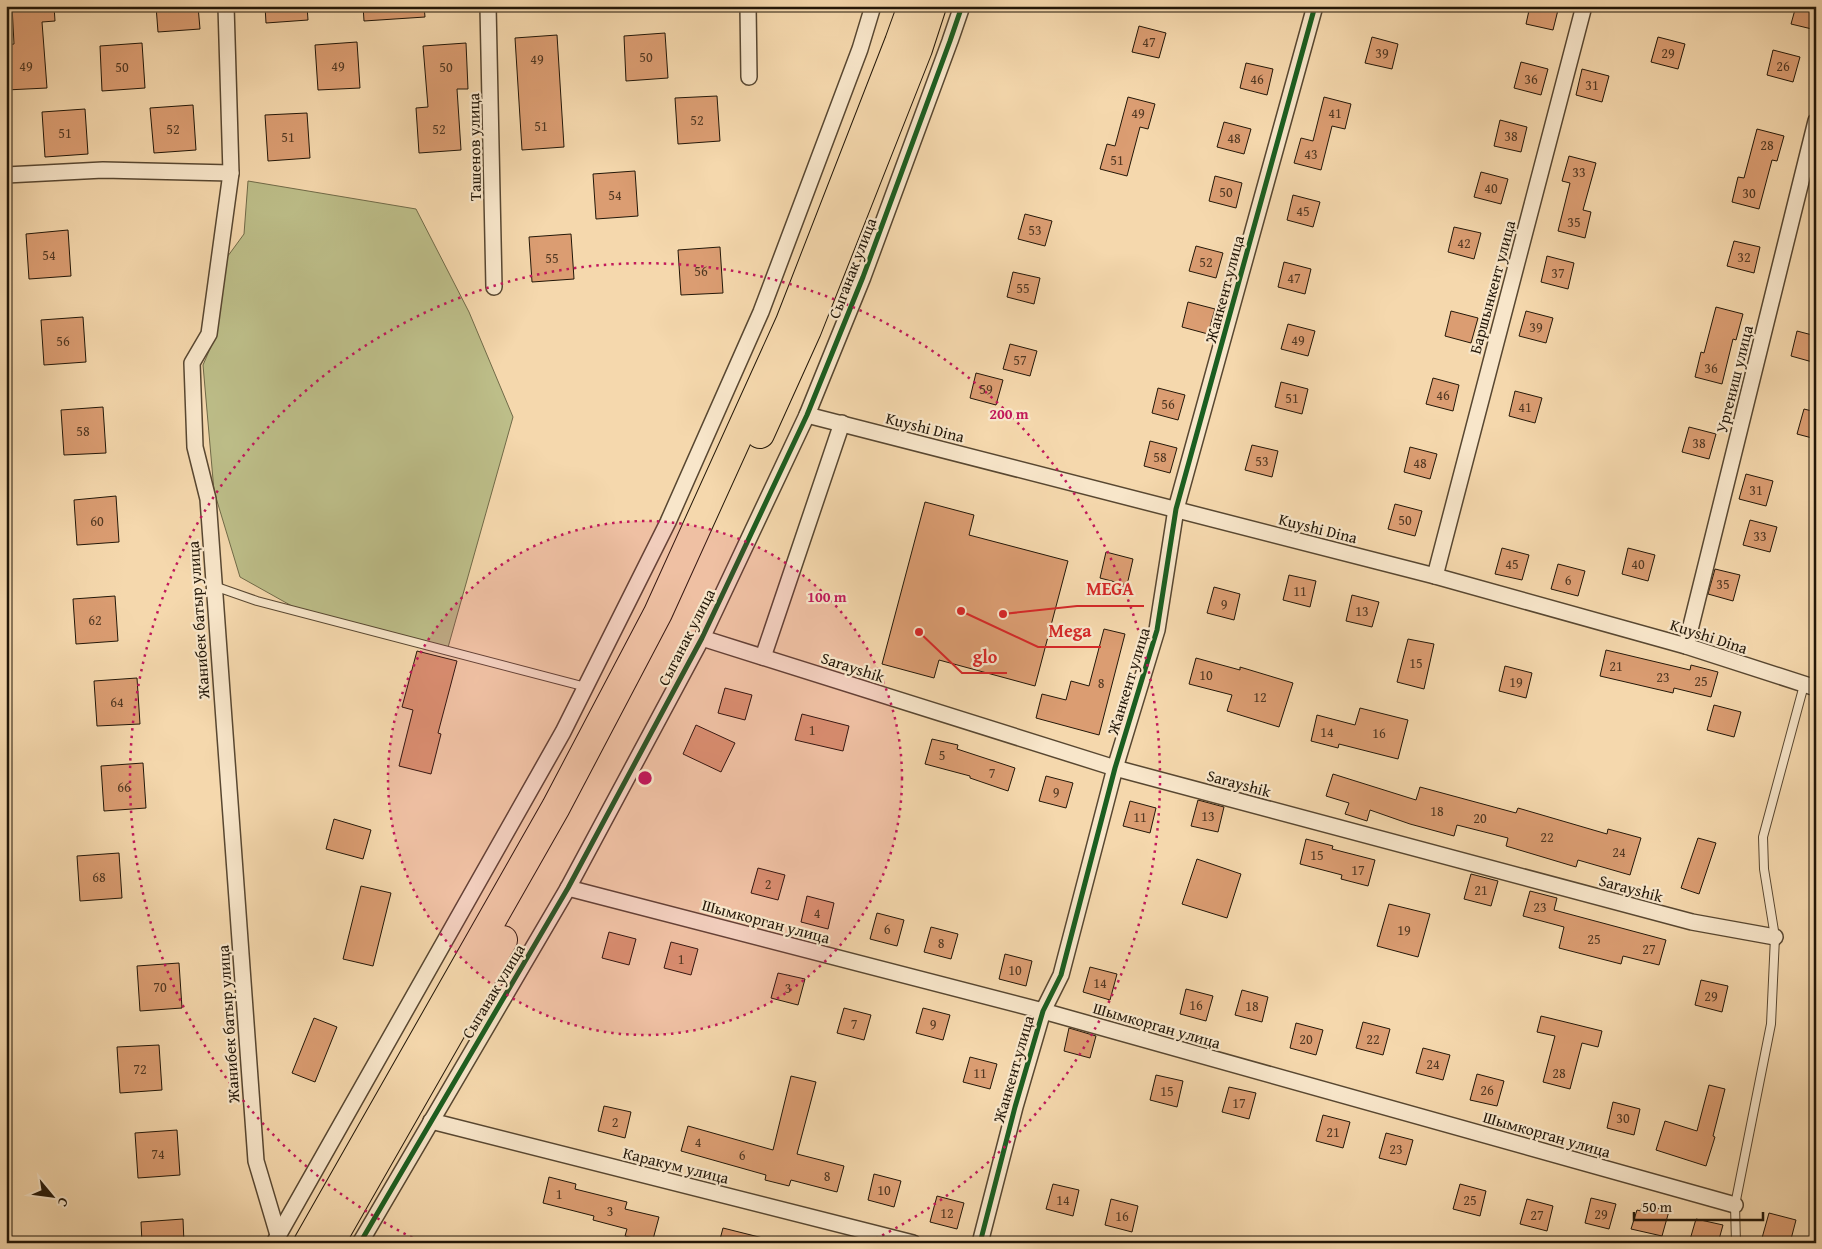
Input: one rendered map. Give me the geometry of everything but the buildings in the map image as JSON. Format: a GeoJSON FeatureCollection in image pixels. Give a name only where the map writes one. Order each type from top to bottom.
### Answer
{"type":"FeatureCollection","features":[{"type":"Feature","properties":{"kind":"highway"},"geometry":{"type":"LineString","coordinates":[[308,1243],[556,807],[658,613],[790,322],[900,42],[912,6]]}},
{"type":"Feature","properties":{"kind":"highway"},"geometry":{"type":"LineString","coordinates":[[330,1243],[573,817],[675,621],[807,330],[914,58],[932,6]]}},
{"type":"Feature","properties":{"kind":"street","name":"Жанибек батыр улица"},"geometry":{"type":"LineString","coordinates":[[226,6],[231,173],[209,334],[192,363],[195,447],[208,499],[256,1161],[276,1239]]}},
{"type":"Feature","properties":{"kind":"street","name":"Ташенов улица"},"geometry":{"type":"LineString","coordinates":[[488,6],[494,286]]}},
{"type":"Feature","properties":{"kind":"street"},"geometry":{"type":"LineString","coordinates":[[748,6],[749,77]]}},
{"type":"Feature","properties":{"kind":"street"},"geometry":{"type":"LineString","coordinates":[[276,1239],[564,732],[668,522],[761,312],[860,49],[873,6]]}},
{"type":"Feature","properties":{"kind":"street","name":"Сыганак улица"},"geometry":{"type":"LineString","coordinates":[[360,1243],[568,888],[702,638],[807,415],[863,277],[962,6]]}},
{"type":"Feature","properties":{"kind":"street","name":"Жанкент улица"},"geometry":{"type":"LineString","coordinates":[[980,1243],[1015,1107],[1043,1011],[1062,975],[1115,768],[1157,630],[1176,510],[1315,6]]}},
{"type":"Feature","properties":{"kind":"street","name":"Баршынкент улица"},"geometry":{"type":"LineString","coordinates":[[1435,576],[1584,6]]}},
{"type":"Feature","properties":{"kind":"street","name":"Ургениш улица"},"geometry":{"type":"LineString","coordinates":[[1686,646],[1816,121]]}},
{"type":"Feature","properties":{"kind":"street"},"geometry":{"type":"LineString","coordinates":[[6,175],[104,170],[231,173]]}},
{"type":"Feature","properties":{"kind":"street","name":"Kuyshi Dina"},"geometry":{"type":"LineString","coordinates":[[807,415],[1435,576],[1686,646],[1810,687]]}},
{"type":"Feature","properties":{"kind":"street"},"geometry":{"type":"LineString","coordinates":[[763,657],[842,424]]}},
{"type":"Feature","properties":{"kind":"street","name":"Sarayshik"},"geometry":{"type":"LineString","coordinates":[[702,638],[1115,768],[1692,922],[1775,937]]}},
{"type":"Feature","properties":{"kind":"street","name":"Шымкорган улица"},"geometry":{"type":"LineString","coordinates":[[568,888],[1043,1011],[1735,1205]]}},
{"type":"Feature","properties":{"kind":"street","name":"Каракум улица"},"geometry":{"type":"LineString","coordinates":[[431,1121],[913,1243]]}},
{"type":"Feature","properties":{"kind":"lane"},"geometry":{"type":"LineString","coordinates":[[213,586],[257,601],[586,687]]}},
{"type":"Feature","properties":{"kind":"lane"},"geometry":{"type":"LineString","coordinates":[[1736,1243],[1735,1205],[1771,1024],[1775,937],[1764,869],[1764,837],[1810,687]]}},
{"type":"Feature","properties":{"kind":"green space"},"geometry":{"type":"Polygon","coordinates":[[[248,181],[416,209],[469,312],[513,417],[447,651],[299,610],[240,577],[214,491],[203,365],[216,335],[225,260],[244,234],[248,181]]]}},
{"type":"Feature","properties":{"kind":"cycle path"},"geometry":{"type":"LineString","coordinates":[[360,1243],[568,888],[702,638],[807,415],[863,277],[962,6]]}},
{"type":"Feature","properties":{"kind":"cycle path"},"geometry":{"type":"LineString","coordinates":[[980,1243],[1015,1107],[1043,1011],[1061,975],[1115,768],[1157,630],[1176,509],[1315,6]]}},
{"type":"Feature","properties":{"kind":"place","name":"Mega"},"geometry":{"type":"Point","coordinates":[961,611]}},
{"type":"Feature","properties":{"kind":"place","name":"MEGA"},"geometry":{"type":"Point","coordinates":[1003,614]}},
{"type":"Feature","properties":{"kind":"place","name":"glo"},"geometry":{"type":"Point","coordinates":[919,632]}}]}
